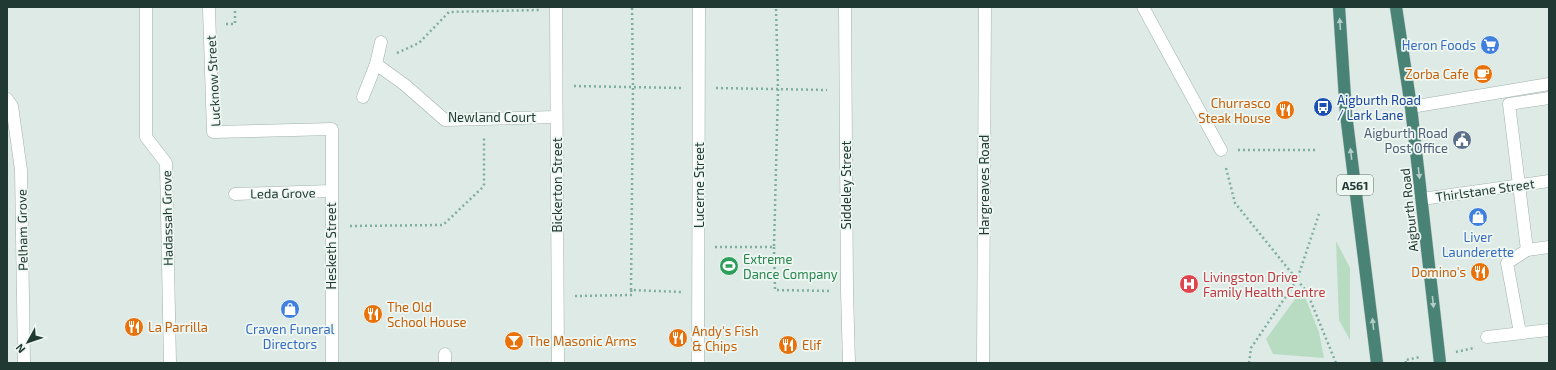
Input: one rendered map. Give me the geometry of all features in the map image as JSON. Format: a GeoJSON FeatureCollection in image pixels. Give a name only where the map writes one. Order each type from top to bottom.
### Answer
{"type":"FeatureCollection","features":[{"type":"Feature","properties":{"kind":"highway","name":"A561"},"geometry":{"type":"LineString","coordinates":[[1339,7],[1346,114],[1377,363]]}},
{"type":"Feature","properties":{"kind":"highway","name":"Aigburth Road"},"geometry":{"type":"LineString","coordinates":[[1396,7],[1411,107],[1440,359]]}},
{"type":"Feature","properties":{"kind":"street","name":"Hadassah Grove"},"geometry":{"type":"LineString","coordinates":[[146,7],[146,137],[166,163],[170,363]]}},
{"type":"Feature","properties":{"kind":"street","name":"Lucerne Street"},"geometry":{"type":"LineString","coordinates":[[698,363],[700,88],[699,7]]}},
{"type":"Feature","properties":{"kind":"street","name":"Siddeley Street"},"geometry":{"type":"LineString","coordinates":[[845,7],[849,363]]}},
{"type":"Feature","properties":{"kind":"street","name":"Hargreaves Road"},"geometry":{"type":"LineString","coordinates":[[983,363],[985,7]]}},
{"type":"Feature","properties":{"kind":"street"},"geometry":{"type":"LineString","coordinates":[[1143,7],[1221,150]]}},
{"type":"Feature","properties":{"kind":"street","name":"Bickerton Street"},"geometry":{"type":"LineString","coordinates":[[556,8],[558,363]]}},
{"type":"Feature","properties":{"kind":"street","name":"Lucknow Street"},"geometry":{"type":"LineString","coordinates":[[209,9],[213,132],[332,130]]}},
{"type":"Feature","properties":{"kind":"street"},"geometry":{"type":"LineString","coordinates":[[363,97],[376,64],[381,42]]}},
{"type":"Feature","properties":{"kind":"street","name":"Newland Court"},"geometry":{"type":"LineString","coordinates":[[376,64],[405,85],[445,120],[556,117]]}},
{"type":"Feature","properties":{"kind":"street"},"geometry":{"type":"LineString","coordinates":[[1411,107],[1549,84]]}},
{"type":"Feature","properties":{"kind":"street"},"geometry":{"type":"LineString","coordinates":[[1527,250],[1509,104],[1549,98]]}},
{"type":"Feature","properties":{"kind":"street","name":"Pelham Grove"},"geometry":{"type":"LineString","coordinates":[[7,99],[12,106],[21,170],[24,363]]}},
{"type":"Feature","properties":{"kind":"street","name":"Hesketh Street"},"geometry":{"type":"LineString","coordinates":[[332,130],[332,363]]}},
{"type":"Feature","properties":{"kind":"street","name":"Thirlstane Street"},"geometry":{"type":"LineString","coordinates":[[1422,199],[1549,181]]}},
{"type":"Feature","properties":{"kind":"street","name":"Leda Grove"},"geometry":{"type":"LineString","coordinates":[[235,194],[331,191]]}},
{"type":"Feature","properties":{"kind":"street"},"geometry":{"type":"LineString","coordinates":[[1520,333],[1507,263],[1527,250],[1549,247]]}},
{"type":"Feature","properties":{"kind":"street"},"geometry":{"type":"LineString","coordinates":[[1487,337],[1549,330]]}},
{"type":"Feature","properties":{"kind":"path"},"geometry":{"type":"LineString","coordinates":[[558,296],[632,295],[632,7]]}},
{"type":"Feature","properties":{"kind":"path"},"geometry":{"type":"LineString","coordinates":[[776,7],[778,90],[774,247],[775,290],[847,291]]}},
{"type":"Feature","properties":{"kind":"path"},"geometry":{"type":"LineString","coordinates":[[376,64],[419,43],[449,12],[556,8]]}},
{"type":"Feature","properties":{"kind":"path"},"geometry":{"type":"LineString","coordinates":[[556,86],[846,90]]}},
{"type":"Feature","properties":{"kind":"path"},"geometry":{"type":"LineString","coordinates":[[332,226],[444,225],[484,186],[484,119]]}},
{"type":"Feature","properties":{"kind":"path"},"geometry":{"type":"LineString","coordinates":[[1316,150],[1221,150],[1236,203],[1307,292],[1336,363]]}},
{"type":"Feature","properties":{"kind":"path"},"geometry":{"type":"LineString","coordinates":[[1249,363],[1251,348],[1297,280],[1319,214]]}},
{"type":"Feature","properties":{"kind":"path"},"geometry":{"type":"LineString","coordinates":[[699,247],[774,247]]}},
{"type":"Feature","properties":{"kind":"path"},"geometry":{"type":"LineString","coordinates":[[631,290],[698,292]]}},
{"type":"Feature","properties":{"kind":"path"},"geometry":{"type":"LineString","coordinates":[[1440,359],[1479,348],[1487,337]]}},
{"type":"Feature","properties":{"kind":"green space"},"geometry":{"type":"Polygon","coordinates":[[[1336,241],[1350,268],[1350,340],[1339,320],[1336,241]]]}},
{"type":"Feature","properties":{"kind":"green space"},"geometry":{"type":"Polygon","coordinates":[[[1298,295],[1305,297],[1319,332],[1324,358],[1273,354],[1266,339],[1298,295]]]}},
{"type":"Feature","properties":{"kind":"place","name":"Heron Foods"},"geometry":{"type":"Point","coordinates":[1490,45]}},
{"type":"Feature","properties":{"kind":"place","name":"Zorba Cafe"},"geometry":{"type":"Point","coordinates":[1483,74]}},
{"type":"Feature","properties":{"kind":"place","name":"Aigburth Road / Lark Lane"},"geometry":{"type":"Point","coordinates":[1323,107]}},
{"type":"Feature","properties":{"kind":"place","name":"Churrasco Steak House"},"geometry":{"type":"Point","coordinates":[1285,110]}},
{"type":"Feature","properties":{"kind":"place","name":"Aigburth Road Post Office"},"geometry":{"type":"Point","coordinates":[1462,140]}},
{"type":"Feature","properties":{"kind":"place","name":"Liver Launderette"},"geometry":{"type":"Point","coordinates":[1478,217]}},
{"type":"Feature","properties":{"kind":"place","name":"Extreme Dance Company"},"geometry":{"type":"Point","coordinates":[729,266]}},
{"type":"Feature","properties":{"kind":"place","name":"Domino's"},"geometry":{"type":"Point","coordinates":[1480,272]}},
{"type":"Feature","properties":{"kind":"place","name":"Livingston Drive Family Health Centre"},"geometry":{"type":"Point","coordinates":[1189,284]}},
{"type":"Feature","properties":{"kind":"place","name":"Craven Funeral Directors"},"geometry":{"type":"Point","coordinates":[290,309]}},
{"type":"Feature","properties":{"kind":"place","name":"The Old School House"},"geometry":{"type":"Point","coordinates":[373,314]}},
{"type":"Feature","properties":{"kind":"place","name":"La Parrilla"},"geometry":{"type":"Point","coordinates":[134,327]}},
{"type":"Feature","properties":{"kind":"place","name":"Andy's Fish & Chips"},"geometry":{"type":"Point","coordinates":[678,338]}},
{"type":"Feature","properties":{"kind":"place","name":"The Masonic Arms"},"geometry":{"type":"Point","coordinates":[514,341]}},
{"type":"Feature","properties":{"kind":"place","name":"Elif"},"geometry":{"type":"Point","coordinates":[788,345]}}]}
